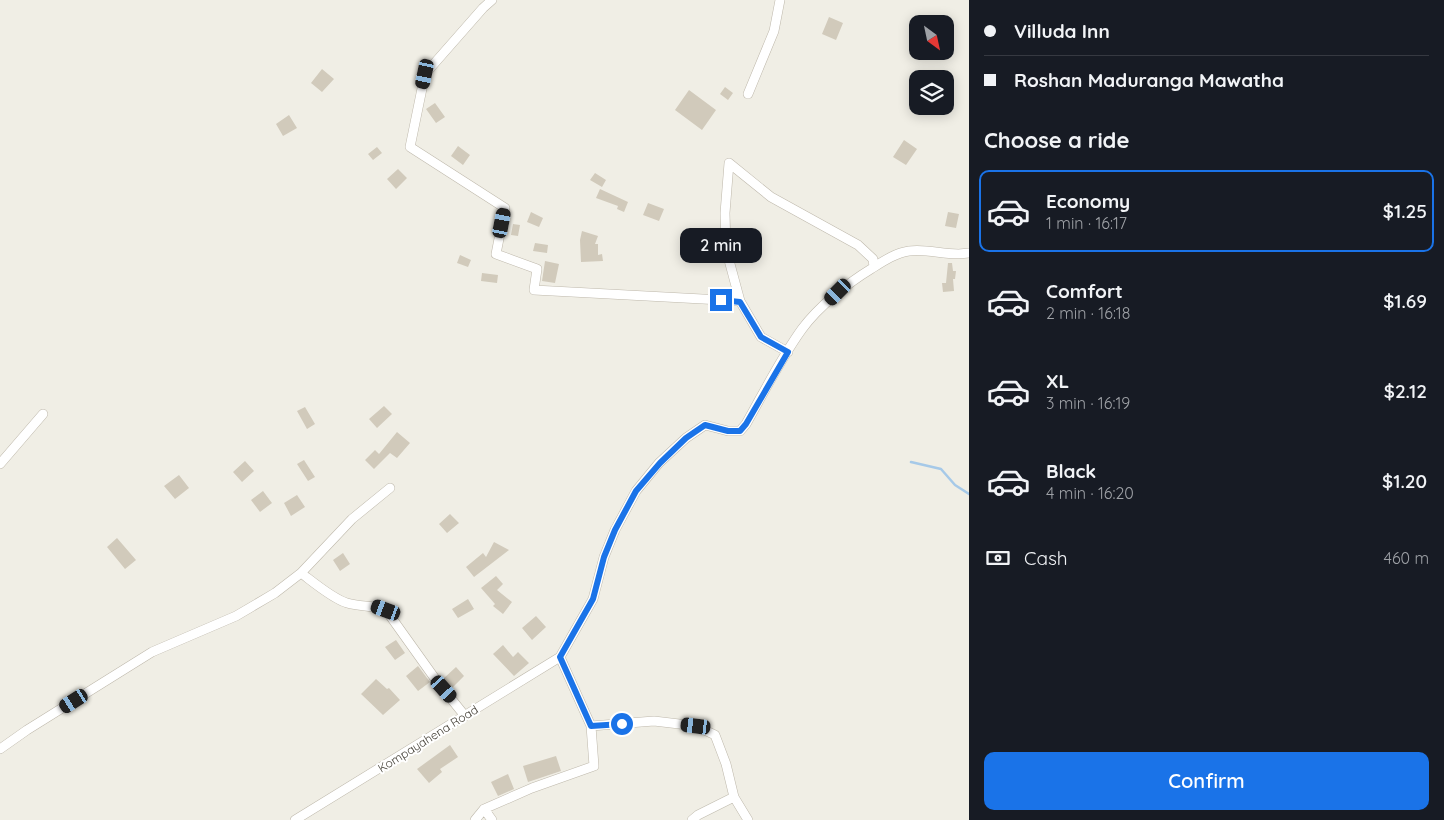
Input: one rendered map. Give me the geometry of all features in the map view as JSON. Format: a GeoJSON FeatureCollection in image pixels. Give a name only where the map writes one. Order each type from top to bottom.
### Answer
{"type":"FeatureCollection","features":[{"type":"Feature","properties":{"kind":"street"},"geometry":{"type":"LineString","coordinates":[[492,0],[425,74],[410,147],[505,208],[496,254],[537,269],[534,290],[740,302]]}},
{"type":"Feature","properties":{"kind":"street"},"geometry":{"type":"LineString","coordinates":[[748,94],[774,31],[780,0]]}},
{"type":"Feature","properties":{"kind":"street"},"geometry":{"type":"LineString","coordinates":[[788,352],[761,337],[740,302],[726,249],[725,212],[729,163],[772,197],[858,245],[873,259],[874,267]]}},
{"type":"Feature","properties":{"kind":"street","name":"Kompayahena Road"},"geometry":{"type":"LineString","coordinates":[[296,820],[560,657],[593,599],[604,557],[615,530],[636,491],[660,463],[686,438],[705,425],[728,431],[740,431],[803,328],[838,292],[874,267],[907,251],[958,255],[969,253]]}},
{"type":"Feature","properties":{"kind":"street"},"geometry":{"type":"LineString","coordinates":[[0,464],[43,414]]}},
{"type":"Feature","properties":{"kind":"street"},"geometry":{"type":"LineString","coordinates":[[0,749],[152,652],[236,616],[276,593],[301,573],[352,519],[390,488]]}},
{"type":"Feature","properties":{"kind":"street"},"geometry":{"type":"LineString","coordinates":[[301,573],[344,602],[358,606],[373,605],[386,610],[436,680],[465,716]]}},
{"type":"Feature","properties":{"kind":"street"},"geometry":{"type":"LineString","coordinates":[[475,820],[484,809],[532,788],[594,766],[591,726],[560,657]]}},
{"type":"Feature","properties":{"kind":"street"},"geometry":{"type":"LineString","coordinates":[[591,726],[654,721],[696,726],[715,735],[726,764],[734,797],[748,820]]}},
{"type":"Feature","properties":{"kind":"street"},"geometry":{"type":"LineString","coordinates":[[692,820],[698,815],[734,797]]}},
{"type":"Feature","properties":{"kind":"street"},"geometry":{"type":"LineString","coordinates":[[484,809],[492,820]]}},
{"type":"Feature","properties":{"kind":"building"},"geometry":{"type":"Polygon","coordinates":[[[829,17],[843,23],[836,40],[822,34],[829,17]]]}},
{"type":"Feature","properties":{"kind":"building"},"geometry":{"type":"Polygon","coordinates":[[[322,69],[334,79],[322,92],[311,83],[322,69]]]}},
{"type":"Feature","properties":{"kind":"building"},"geometry":{"type":"Polygon","coordinates":[[[725,87],[733,93],[728,100],[720,94],[725,87]]]}},
{"type":"Feature","properties":{"kind":"building"},"geometry":{"type":"Polygon","coordinates":[[[689,90],[716,110],[702,130],[675,110],[689,90]]]}},
{"type":"Feature","properties":{"kind":"building"},"geometry":{"type":"Polygon","coordinates":[[[435,103],[445,117],[436,123],[426,109],[435,103]]]}},
{"type":"Feature","properties":{"kind":"building"},"geometry":{"type":"Polygon","coordinates":[[[289,115],[297,128],[283,136],[276,124],[289,115]]]}},
{"type":"Feature","properties":{"kind":"building"},"geometry":{"type":"Polygon","coordinates":[[[904,140],[917,149],[906,165],[893,157],[904,140]]]}},
{"type":"Feature","properties":{"kind":"building"},"geometry":{"type":"Polygon","coordinates":[[[458,146],[470,155],[463,165],[451,156],[458,146]]]}},
{"type":"Feature","properties":{"kind":"building"},"geometry":{"type":"Polygon","coordinates":[[[377,147],[382,153],[373,160],[368,154],[377,147]]]}},
{"type":"Feature","properties":{"kind":"building"},"geometry":{"type":"Polygon","coordinates":[[[398,169],[407,178],[396,189],[387,179],[398,169]]]}},
{"type":"Feature","properties":{"kind":"building"},"geometry":{"type":"Polygon","coordinates":[[[595,173],[606,180],[602,187],[590,180],[595,173]]]}},
{"type":"Feature","properties":{"kind":"building"},"geometry":{"type":"Polygon","coordinates":[[[600,189],[628,202],[624,212],[617,209],[618,206],[596,198],[600,189]]]}},
{"type":"Feature","properties":{"kind":"building"},"geometry":{"type":"Polygon","coordinates":[[[648,203],[664,209],[659,221],[643,215],[648,203]]]}},
{"type":"Feature","properties":{"kind":"building"},"geometry":{"type":"Polygon","coordinates":[[[531,212],[543,218],[539,227],[527,222],[531,212]]]}},
{"type":"Feature","properties":{"kind":"building"},"geometry":{"type":"Polygon","coordinates":[[[948,212],[959,214],[956,228],[945,226],[948,212]]]}},
{"type":"Feature","properties":{"kind":"building"},"geometry":{"type":"Polygon","coordinates":[[[513,224],[520,225],[518,236],[511,235],[513,224]]]}},
{"type":"Feature","properties":{"kind":"building"},"geometry":{"type":"Polygon","coordinates":[[[582,231],[598,236],[595,244],[598,244],[598,255],[602,254],[603,261],[581,262],[580,240],[582,231]]]}},
{"type":"Feature","properties":{"kind":"building"},"geometry":{"type":"Polygon","coordinates":[[[535,243],[548,245],[547,253],[533,251],[535,243]]]}},
{"type":"Feature","properties":{"kind":"building"},"geometry":{"type":"Polygon","coordinates":[[[460,255],[471,260],[468,267],[457,263],[460,255]]]}},
{"type":"Feature","properties":{"kind":"building"},"geometry":{"type":"Polygon","coordinates":[[[545,261],[559,264],[555,283],[542,281],[545,261]]]}},
{"type":"Feature","properties":{"kind":"building"},"geometry":{"type":"Polygon","coordinates":[[[948,263],[952,263],[953,271],[956,271],[955,279],[953,279],[954,291],[943,292],[942,283],[946,283],[948,263]]]}},
{"type":"Feature","properties":{"kind":"building"},"geometry":{"type":"Polygon","coordinates":[[[482,273],[498,275],[497,283],[481,281],[482,273]]]}},
{"type":"Feature","properties":{"kind":"building"},"geometry":{"type":"Polygon","coordinates":[[[384,406],[392,414],[377,428],[369,419],[384,406]]]}},
{"type":"Feature","properties":{"kind":"building"},"geometry":{"type":"Polygon","coordinates":[[[305,407],[315,424],[307,429],[297,411],[305,407]]]}},
{"type":"Feature","properties":{"kind":"building"},"geometry":{"type":"Polygon","coordinates":[[[397,432],[410,443],[397,458],[390,453],[374,469],[365,460],[375,450],[379,454],[397,432]]]}},
{"type":"Feature","properties":{"kind":"building"},"geometry":{"type":"Polygon","coordinates":[[[304,460],[315,477],[308,481],[297,464],[304,460]]]}},
{"type":"Feature","properties":{"kind":"building"},"geometry":{"type":"Polygon","coordinates":[[[245,461],[254,471],[242,482],[233,472],[245,461]]]}},
{"type":"Feature","properties":{"kind":"building"},"geometry":{"type":"Polygon","coordinates":[[[179,475],[189,488],[175,499],[164,486],[179,475]]]}},
{"type":"Feature","properties":{"kind":"building"},"geometry":{"type":"Polygon","coordinates":[[[263,491],[272,503],[260,512],[251,500],[263,491]]]}},
{"type":"Feature","properties":{"kind":"building"},"geometry":{"type":"Polygon","coordinates":[[[297,495],[305,507],[291,516],[284,503],[297,495]]]}},
{"type":"Feature","properties":{"kind":"building"},"geometry":{"type":"Polygon","coordinates":[[[450,514],[459,523],[447,533],[439,524],[450,514]]]}},
{"type":"Feature","properties":{"kind":"building"},"geometry":{"type":"Polygon","coordinates":[[[117,538],[136,560],[125,569],[107,547],[117,538]]]}},
{"type":"Feature","properties":{"kind":"building"},"geometry":{"type":"Polygon","coordinates":[[[494,542],[509,550],[474,577],[466,567],[483,553],[486,557],[494,542]]]}},
{"type":"Feature","properties":{"kind":"building"},"geometry":{"type":"Polygon","coordinates":[[[343,553],[350,564],[340,571],[333,560],[343,553]]]}},
{"type":"Feature","properties":{"kind":"building"},"geometry":{"type":"Polygon","coordinates":[[[496,576],[503,584],[497,590],[512,602],[503,614],[493,606],[495,604],[481,588],[496,576]]]}},
{"type":"Feature","properties":{"kind":"building"},"geometry":{"type":"Polygon","coordinates":[[[468,599],[474,609],[458,618],[452,609],[468,599]]]}},
{"type":"Feature","properties":{"kind":"building"},"geometry":{"type":"Polygon","coordinates":[[[536,616],[546,627],[532,640],[522,628],[536,616]]]}},
{"type":"Feature","properties":{"kind":"building"},"geometry":{"type":"Polygon","coordinates":[[[396,640],[405,653],[395,660],[385,647],[396,640]]]}},
{"type":"Feature","properties":{"kind":"building"},"geometry":{"type":"Polygon","coordinates":[[[503,645],[513,657],[518,652],[529,663],[514,676],[493,654],[503,645]]]}},
{"type":"Feature","properties":{"kind":"building"},"geometry":{"type":"Polygon","coordinates":[[[418,666],[430,682],[418,691],[406,676],[418,666]]]}},
{"type":"Feature","properties":{"kind":"building"},"geometry":{"type":"Polygon","coordinates":[[[456,667],[464,676],[452,688],[443,679],[456,667]]]}},
{"type":"Feature","properties":{"kind":"building"},"geometry":{"type":"Polygon","coordinates":[[[376,679],[387,689],[389,688],[400,700],[383,715],[361,694],[376,679]]]}},
{"type":"Feature","properties":{"kind":"building"},"geometry":{"type":"Polygon","coordinates":[[[450,745],[458,757],[440,769],[442,772],[429,783],[417,769],[450,745]]]}},
{"type":"Feature","properties":{"kind":"building"},"geometry":{"type":"Polygon","coordinates":[[[556,756],[561,771],[528,782],[523,766],[556,756]]]}},
{"type":"Feature","properties":{"kind":"building"},"geometry":{"type":"Polygon","coordinates":[[[508,774],[514,789],[498,796],[491,782],[508,774]]]}},
{"type":"Feature","properties":{"kind":"waterway"},"geometry":{"type":"LineString","coordinates":[[911,462],[941,469],[955,485],[969,494]]}},
{"type":"Feature","properties":{"kind":"route"},"geometry":{"type":"LineString","coordinates":[[622,724],[591,726],[560,657],[593,599],[604,557],[615,530],[636,491],[660,463],[686,438],[705,425],[728,431],[740,431],[788,352],[761,337],[740,302],[721,300]]}}]}
